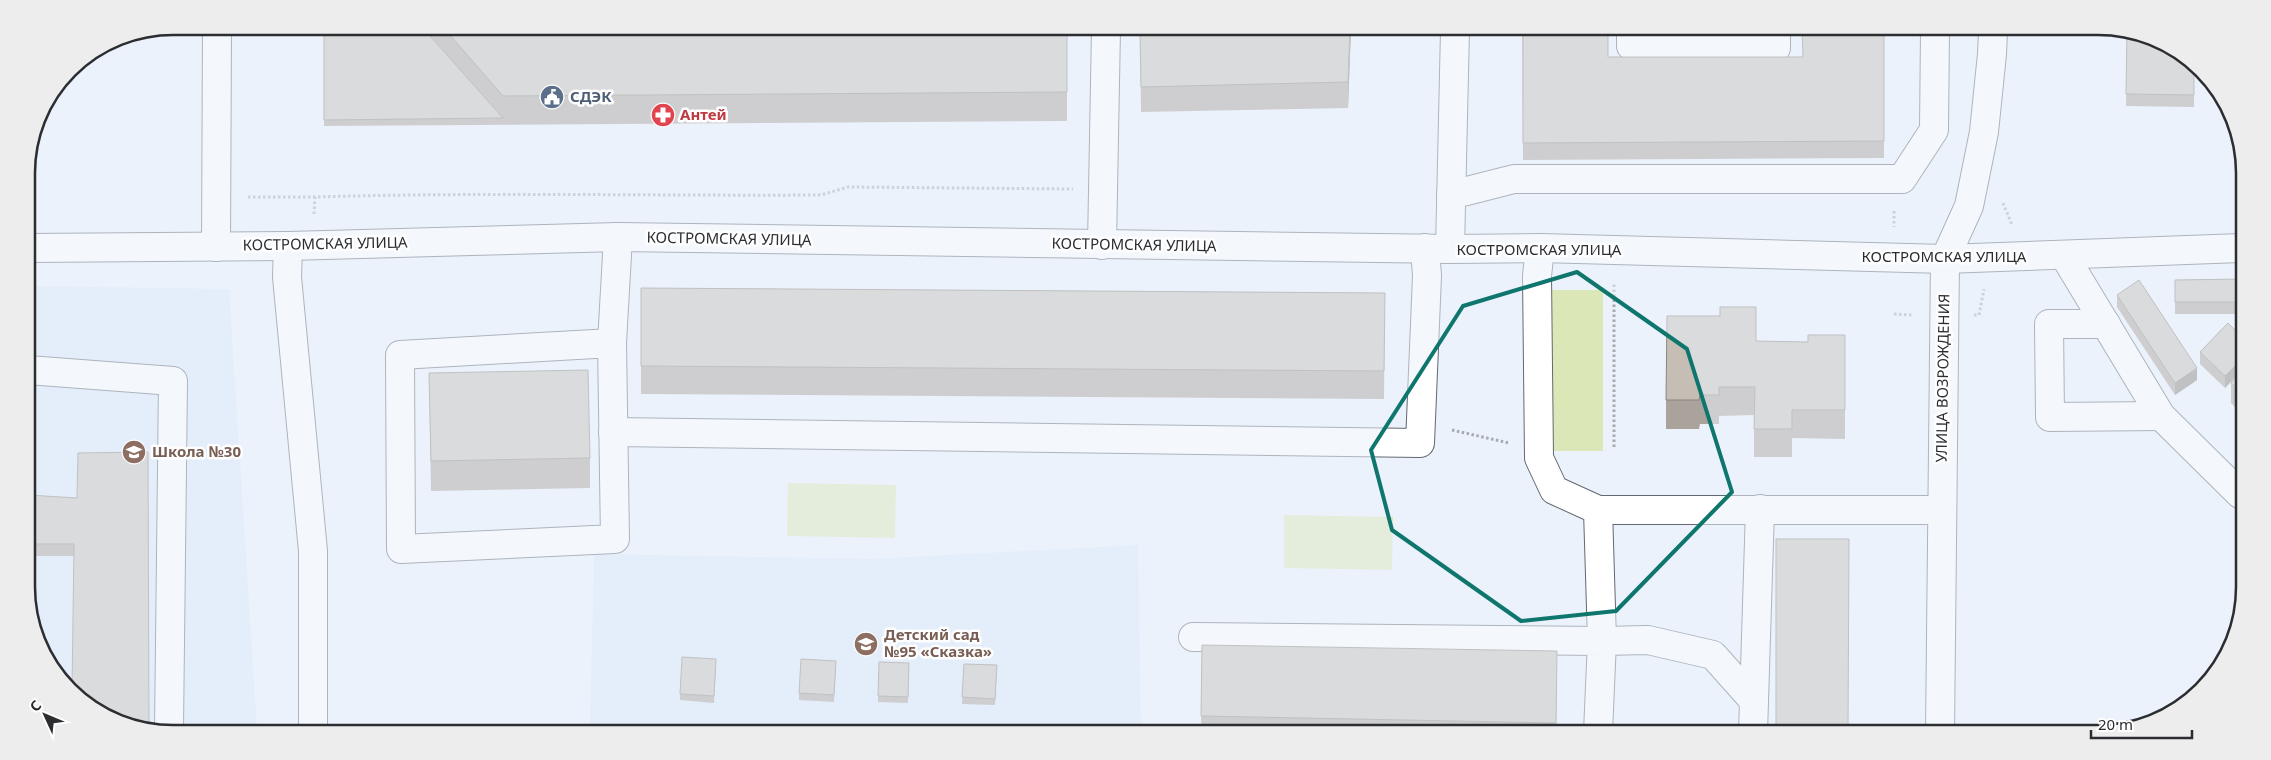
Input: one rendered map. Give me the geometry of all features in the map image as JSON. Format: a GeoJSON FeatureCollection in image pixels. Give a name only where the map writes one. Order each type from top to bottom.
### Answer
{"type":"FeatureCollection","features":[{"type":"Feature","properties":{"kind":"street"},"geometry":{"type":"LineString","coordinates":[[216,247],[217,35]]}},
{"type":"Feature","properties":{"kind":"street"},"geometry":{"type":"LineString","coordinates":[[1102,245],[1106,35]]}},
{"type":"Feature","properties":{"kind":"street"},"geometry":{"type":"LineString","coordinates":[[613,432],[1420,443],[1427,276],[1438,249],[1451,194],[1455,35]]}},
{"type":"Feature","properties":{"kind":"street"},"geometry":{"type":"LineString","coordinates":[[1630,35],[1630,46],[1776,48],[1776,35]]}},
{"type":"Feature","properties":{"kind":"street"},"geometry":{"type":"LineString","coordinates":[[1451,194],[1514,179],[1902,179],[1934,130],[1935,35]]}},
{"type":"Feature","properties":{"kind":"street","name":"УЛИЦА ВОЗРОЖДЕНИЯ"},"geometry":{"type":"LineString","coordinates":[[1940,725],[1944,259],[1969,206],[1984,132],[1993,35]]}},
{"type":"Feature","properties":{"kind":"street"},"geometry":{"type":"LineString","coordinates":[[612,344],[400,355],[401,548],[615,539],[612,344],[618,237]]}},
{"type":"Feature","properties":{"kind":"street","name":"КОСТРОМСКАЯ УЛИЦА"},"geometry":{"type":"LineString","coordinates":[[35,248],[288,246],[618,237],[1102,245],[1438,249],[1540,248],[1944,259],[2236,248]]}},
{"type":"Feature","properties":{"kind":"street"},"geometry":{"type":"LineString","coordinates":[[288,246],[287,277],[313,551],[313,725]]}},
{"type":"Feature","properties":{"kind":"street"},"geometry":{"type":"LineString","coordinates":[[1540,248],[1537,276],[1539,458],[1554,490],[1598,510],[1941,510]]}},
{"type":"Feature","properties":{"kind":"street"},"geometry":{"type":"LineString","coordinates":[[2064,255],[2161,416],[2236,490]]}},
{"type":"Feature","properties":{"kind":"street"},"geometry":{"type":"LineString","coordinates":[[2106,324],[2048,324],[2050,418],[2161,416]]}},
{"type":"Feature","properties":{"kind":"street"},"geometry":{"type":"LineString","coordinates":[[35,371],[173,381],[169,725]]}},
{"type":"Feature","properties":{"kind":"street"},"geometry":{"type":"LineString","coordinates":[[1598,510],[1602,641],[1598,725]]}},
{"type":"Feature","properties":{"kind":"street"},"geometry":{"type":"LineString","coordinates":[[1753,725],[1760,510]]}},
{"type":"Feature","properties":{"kind":"street"},"geometry":{"type":"LineString","coordinates":[[1193,637],[1648,640],[1713,655],[1754,701]]}},
{"type":"Feature","properties":{"kind":"path"},"geometry":{"type":"LineString","coordinates":[[216,197],[426,194],[820,195],[848,187],[1081,189]]}},
{"type":"Feature","properties":{"kind":"path"},"geometry":{"type":"LineString","coordinates":[[314,245],[315,197]]}},
{"type":"Feature","properties":{"kind":"path"},"geometry":{"type":"LineString","coordinates":[[1614,276],[1614,448]]}},
{"type":"Feature","properties":{"kind":"path"},"geometry":{"type":"LineString","coordinates":[[1894,314],[1979,315],[1984,289],[1989,284]]}},
{"type":"Feature","properties":{"kind":"path"},"geometry":{"type":"LineString","coordinates":[[1421,423],[1539,450]]}},
{"type":"Feature","properties":{"kind":"highlighted area"},"geometry":{"type":"Polygon","coordinates":[[[1577,272],[1687,349],[1732,492],[1616,611],[1521,621],[1392,530],[1371,450],[1463,306],[1577,272]]]}},
{"type":"Feature","properties":{"kind":"shaded area","name":"Школа №30"},"geometry":{"type":"Polygon","coordinates":[[[35,286],[229,289],[257,725],[155,724],[137,720],[104,707],[75,685],[53,656],[42,631],[36,605],[35,587],[35,286]]]}},
{"type":"Feature","properties":{"kind":"shaded area","name":"Детский сад №95 «Сказка»"},"geometry":{"type":"Polygon","coordinates":[[[1138,545],[1141,725],[590,725],[594,554],[871,559],[1138,545]]]}},
{"type":"Feature","properties":{"kind":"green space"},"geometry":{"type":"Polygon","coordinates":[[[1549,290],[1603,290],[1603,451],[1549,451],[1549,290]]]}},
{"type":"Feature","properties":{"kind":"green space"},"geometry":{"type":"Polygon","coordinates":[[[788,483],[896,485],[895,538],[787,536],[788,483]]]}},
{"type":"Feature","properties":{"kind":"green space"},"geometry":{"type":"Polygon","coordinates":[[[1284,515],[1393,517],[1392,570],[1284,568],[1284,515]]]}},
{"type":"Feature","properties":{"kind":"building"},"geometry":{"type":"Polygon","coordinates":[[[324,35],[431,35],[503,118],[324,120],[324,35]]]}},
{"type":"Feature","properties":{"kind":"building"},"geometry":{"type":"Polygon","coordinates":[[[450,35],[1067,35],[1067,92],[503,96],[450,35]]]}},
{"type":"Feature","properties":{"kind":"building"},"geometry":{"type":"Polygon","coordinates":[[[1140,35],[1350,35],[1348,82],[1141,87],[1140,35]]]}},
{"type":"Feature","properties":{"kind":"building"},"geometry":{"type":"Polygon","coordinates":[[[1523,35],[1608,35],[1608,57],[1803,57],[1802,35],[1884,35],[1884,141],[1523,143],[1523,35]]]}},
{"type":"Feature","properties":{"kind":"building"},"geometry":{"type":"Polygon","coordinates":[[[2127,38],[2167,53],[2194,74],[2194,95],[2126,94],[2127,38]]]}},
{"type":"Feature","properties":{"kind":"building"},"geometry":{"type":"Polygon","coordinates":[[[2236,279],[2236,302],[2175,302],[2175,280],[2236,279]]]}},
{"type":"Feature","properties":{"kind":"building"},"geometry":{"type":"Polygon","coordinates":[[[2139,280],[2197,368],[2175,383],[2117,295],[2139,280]]]}},
{"type":"Feature","properties":{"kind":"building"},"geometry":{"type":"Polygon","coordinates":[[[641,288],[1385,293],[1384,371],[641,366],[641,288]]]}},
{"type":"Feature","properties":{"kind":"building"},"geometry":{"type":"Polygon","coordinates":[[[1720,307],[1756,307],[1756,341],[1808,342],[1808,335],[1845,335],[1845,410],[1792,410],[1792,429],[1754,429],[1755,387],[1719,387],[1719,395],[1700,395],[1699,400],[1666,400],[1667,316],[1720,316],[1720,307]]]}},
{"type":"Feature","properties":{"kind":"building"},"geometry":{"type":"Polygon","coordinates":[[[2228,323],[2236,331],[2236,365],[2225,376],[2200,352],[2228,323]]]}},
{"type":"Feature","properties":{"kind":"building"},"geometry":{"type":"Polygon","coordinates":[[[588,370],[590,458],[431,461],[429,373],[588,370]]]}},
{"type":"Feature","properties":{"kind":"building"},"geometry":{"type":"Polygon","coordinates":[[[2236,378],[2236,388],[2231,383],[2236,378]]]}},
{"type":"Feature","properties":{"kind":"building"},"geometry":{"type":"Polygon","coordinates":[[[148,452],[149,723],[104,707],[72,681],[74,544],[35,544],[35,495],[77,498],[78,453],[148,452]]]}},
{"type":"Feature","properties":{"kind":"building"},"geometry":{"type":"Polygon","coordinates":[[[1776,539],[1849,539],[1848,725],[1776,725],[1776,539]]]}},
{"type":"Feature","properties":{"kind":"building"},"geometry":{"type":"Polygon","coordinates":[[[1202,645],[1557,651],[1556,723],[1201,716],[1202,645]]]}},
{"type":"Feature","properties":{"kind":"building"},"geometry":{"type":"Polygon","coordinates":[[[682,657],[716,659],[714,696],[680,694],[682,657]]]}},
{"type":"Feature","properties":{"kind":"building"},"geometry":{"type":"Polygon","coordinates":[[[801,659],[836,661],[834,695],[799,693],[801,659]]]}},
{"type":"Feature","properties":{"kind":"building"},"geometry":{"type":"Polygon","coordinates":[[[879,662],[909,663],[908,697],[878,696],[879,662]]]}},
{"type":"Feature","properties":{"kind":"building"},"geometry":{"type":"Polygon","coordinates":[[[964,664],[997,665],[995,699],[962,697],[964,664]]]}},
{"type":"Feature","properties":{"kind":"place","name":"СДЭК"},"geometry":{"type":"Point","coordinates":[552,97]}},
{"type":"Feature","properties":{"kind":"place","name":"Антей"},"geometry":{"type":"Point","coordinates":[663,115]}},
{"type":"Feature","properties":{"kind":"place","name":"Школа №30"},"geometry":{"type":"Point","coordinates":[134,452]}},
{"type":"Feature","properties":{"kind":"place","name":"Детский сад №95 «Сказка»"},"geometry":{"type":"Point","coordinates":[866,644]}}]}
